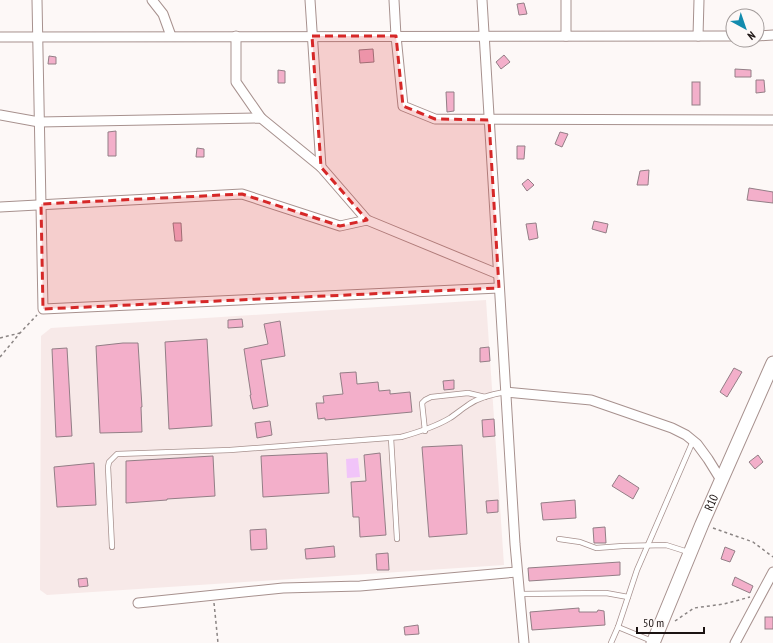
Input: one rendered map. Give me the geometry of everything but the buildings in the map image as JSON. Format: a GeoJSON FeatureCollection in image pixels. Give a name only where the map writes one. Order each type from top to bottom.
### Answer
{"type":"FeatureCollection","features":[{"type":"Feature","properties":{"kind":"main road","name":"R10"},"geometry":{"type":"LineString","coordinates":[[653,642],[720,480],[773,363]]}},
{"type":"Feature","properties":{"kind":"street"},"geometry":{"type":"LineString","coordinates":[[37,0],[43,309],[499,288]]}},
{"type":"Feature","properties":{"kind":"street"},"geometry":{"type":"LineString","coordinates":[[152,0],[163,14],[170,36]]}},
{"type":"Feature","properties":{"kind":"street"},"geometry":{"type":"LineString","coordinates":[[310,0],[321,167]]}},
{"type":"Feature","properties":{"kind":"street"},"geometry":{"type":"LineString","coordinates":[[394,0],[403,106],[435,119],[773,120]]}},
{"type":"Feature","properties":{"kind":"street"},"geometry":{"type":"LineString","coordinates":[[482,0],[517,572],[524,643]]}},
{"type":"Feature","properties":{"kind":"street"},"geometry":{"type":"LineString","coordinates":[[566,0],[566,36]]}},
{"type":"Feature","properties":{"kind":"street"},"geometry":{"type":"LineString","coordinates":[[698,36],[699,0]]}},
{"type":"Feature","properties":{"kind":"street"},"geometry":{"type":"LineString","coordinates":[[236,36],[236,82],[261,118],[321,167],[367,220],[498,274]]}},
{"type":"Feature","properties":{"kind":"street"},"geometry":{"type":"LineString","coordinates":[[0,37],[725,36]]}},
{"type":"Feature","properties":{"kind":"street"},"geometry":{"type":"LineString","coordinates":[[0,115],[39,122],[261,118]]}},
{"type":"Feature","properties":{"kind":"street"},"geometry":{"type":"LineString","coordinates":[[0,207],[242,194],[340,226],[367,220]]}},
{"type":"Feature","properties":{"kind":"street"},"geometry":{"type":"LineString","coordinates":[[506,392],[591,400],[672,428],[686,435],[693,441],[708,459],[720,480]]}},
{"type":"Feature","properties":{"kind":"street"},"geometry":{"type":"LineString","coordinates":[[138,603],[283,588],[360,586],[517,572]]}},
{"type":"Feature","properties":{"kind":"street"},"geometry":{"type":"LineString","coordinates":[[735,643],[772,575]]}},
{"type":"Feature","properties":{"kind":"lane"},"geometry":{"type":"LineString","coordinates":[[112,547],[108,467],[109,462],[117,454],[230,450],[401,437],[425,431],[451,417],[469,404],[492,394],[506,392]]}},
{"type":"Feature","properties":{"kind":"lane"},"geometry":{"type":"LineString","coordinates":[[425,431],[422,403],[425,400],[431,397],[468,393],[485,397]]}},
{"type":"Feature","properties":{"kind":"lane"},"geometry":{"type":"LineString","coordinates":[[391,438],[397,539]]}},
{"type":"Feature","properties":{"kind":"lane"},"geometry":{"type":"LineString","coordinates":[[611,643],[618,627],[637,570],[693,441]]}},
{"type":"Feature","properties":{"kind":"lane"},"geometry":{"type":"LineString","coordinates":[[559,539],[580,542],[596,548],[666,545],[690,552]]}},
{"type":"Feature","properties":{"kind":"lane"},"geometry":{"type":"LineString","coordinates":[[519,594],[606,593],[628,597]]}},
{"type":"Feature","properties":{"kind":"lane"},"geometry":{"type":"LineString","coordinates":[[618,627],[653,642]]}},
{"type":"Feature","properties":{"kind":"path"},"geometry":{"type":"LineString","coordinates":[[0,357],[43,309]]}},
{"type":"Feature","properties":{"kind":"path"},"geometry":{"type":"LineString","coordinates":[[0,338],[20,333]]}},
{"type":"Feature","properties":{"kind":"path"},"geometry":{"type":"LineString","coordinates":[[702,524],[753,542],[773,557]]}},
{"type":"Feature","properties":{"kind":"path"},"geometry":{"type":"LineString","coordinates":[[213,595],[218,643]]}},
{"type":"Feature","properties":{"kind":"path"},"geometry":{"type":"LineString","coordinates":[[675,620],[694,608],[724,604],[752,596]]}},
{"type":"Feature","properties":{"kind":"highlighted area"},"geometry":{"type":"Polygon","coordinates":[[[312,36],[396,36],[403,106],[435,119],[489,120],[499,288],[43,309],[41,204],[242,194],[340,226],[367,220],[321,167],[312,36]]]}},
{"type":"Feature","properties":{"kind":"shaded area"},"geometry":{"type":"Polygon","coordinates":[[[486,300],[504,565],[47,595],[40,590],[41,336],[51,328],[486,300]]]}},
{"type":"Feature","properties":{"kind":"shaded area"},"geometry":{"type":"Polygon","coordinates":[[[358,458],[360,477],[347,478],[346,459],[358,458]]]}}]}
